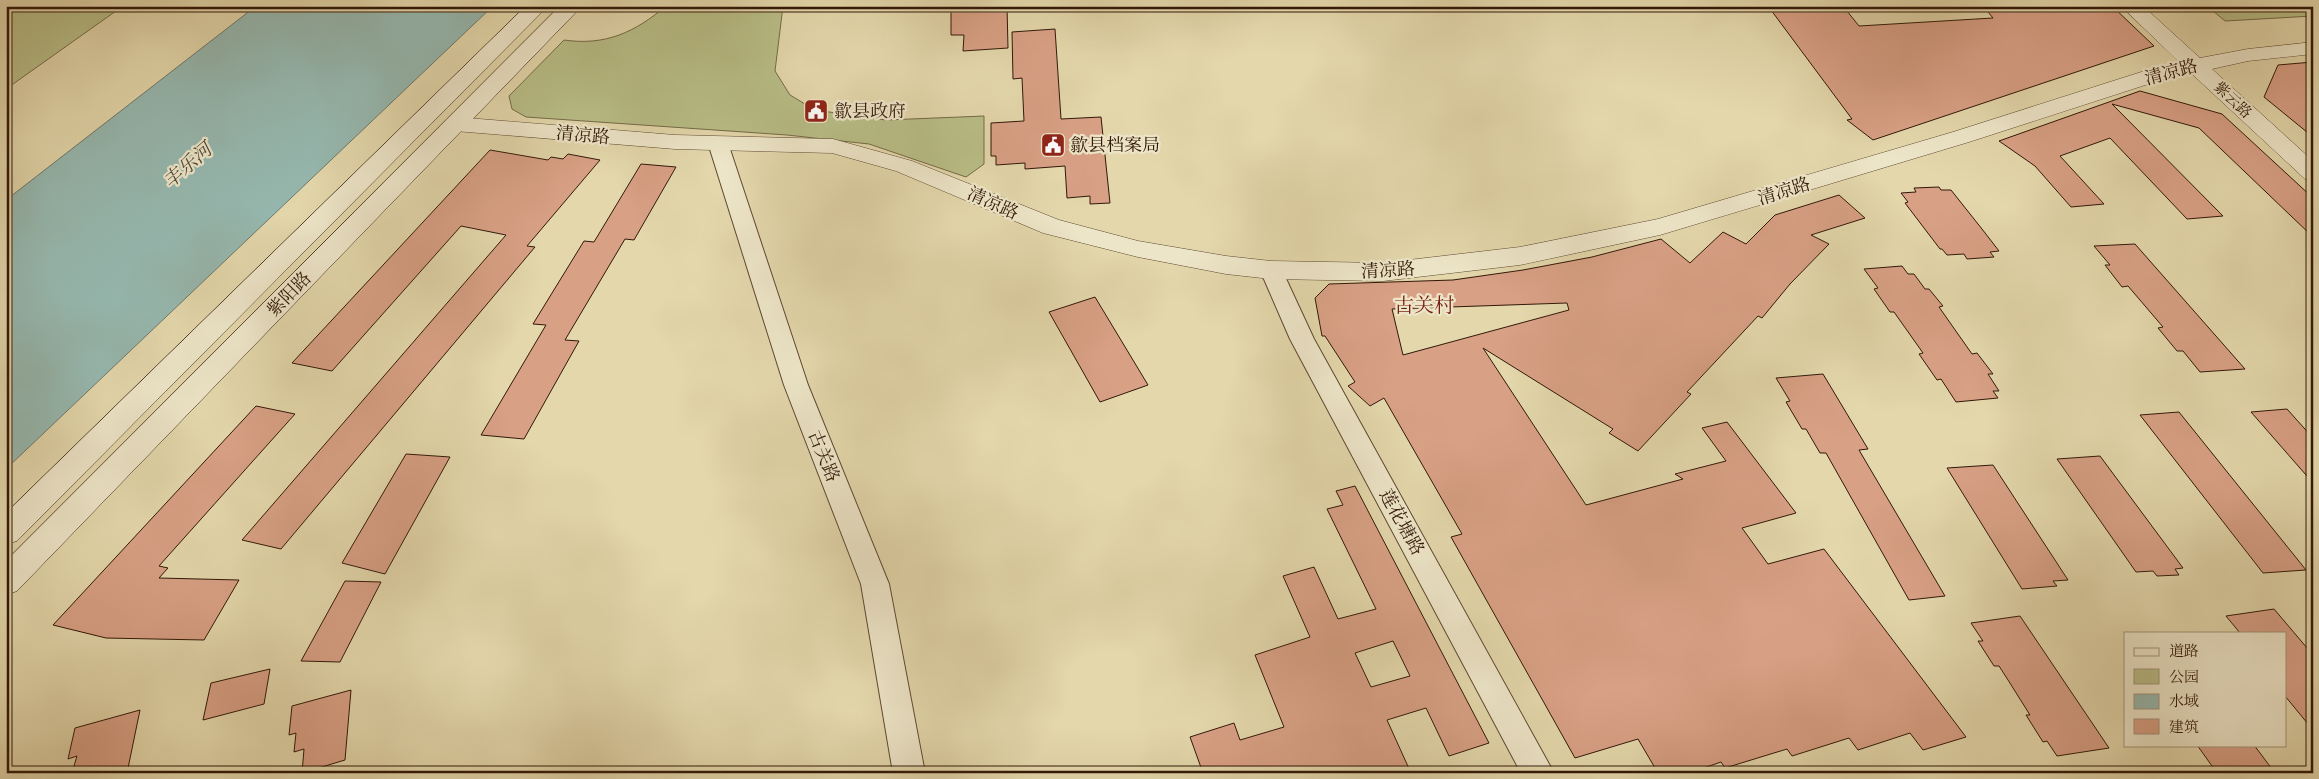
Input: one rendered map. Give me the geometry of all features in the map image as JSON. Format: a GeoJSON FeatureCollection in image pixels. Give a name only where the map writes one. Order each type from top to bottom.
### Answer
{"type":"FeatureCollection","features":[{"type":"Feature","properties":{"kind":"street","name":"紫阳路"},"geometry":{"type":"LineString","coordinates":[[6,532],[538,6]]}},
{"type":"Feature","properties":{"kind":"street","name":"紫阳路"},"geometry":{"type":"LineString","coordinates":[[6,582],[572,6]]}},
{"type":"Feature","properties":{"kind":"street","name":"紫云路"},"geometry":{"type":"LineString","coordinates":[[2131,6],[2313,174]]}},
{"type":"Feature","properties":{"kind":"street","name":"清凉路"},"geometry":{"type":"LineString","coordinates":[[455,124],[618,138],[833,146],[904,166],[996,206],[1052,227],[1181,258],[1271,270],[1346,272],[1420,269],[1520,256],[1616,238],[1704,215],[1961,137],[2165,72],[2248,55],[2313,48]]}},
{"type":"Feature","properties":{"kind":"street","name":"古关路"},"geometry":{"type":"LineString","coordinates":[[718,143],[796,385],[875,584],[908,773]]}},
{"type":"Feature","properties":{"kind":"street","name":"莲花塘路"},"geometry":{"type":"LineString","coordinates":[[1271,270],[1302,339],[1538,773]]}},
{"type":"Feature","properties":{"kind":"green space"},"geometry":{"type":"Polygon","coordinates":[[[6,6],[123,6],[6,89],[6,6]]]}},
{"type":"Feature","properties":{"kind":"green space"},"geometry":{"type":"Polygon","coordinates":[[[666,6],[783,6],[775,71],[790,95],[815,110],[886,120],[984,116],[984,164],[966,177],[869,144],[787,135],[526,117],[512,109],[509,96],[564,40],[593,41],[619,35],[643,23],[666,6]]]}},
{"type":"Feature","properties":{"kind":"green space"},"geometry":{"type":"Polygon","coordinates":[[[2207,6],[2313,6],[2313,16],[2225,21],[2207,6]]]}},
{"type":"Feature","properties":{"kind":"water","name":"丰乐河"},"geometry":{"type":"Polygon","coordinates":[[[256,6],[493,6],[6,469],[6,200],[256,6]]]}},
{"type":"Feature","properties":{"kind":"building"},"geometry":{"type":"Polygon","coordinates":[[[951,6],[1007,6],[1008,48],[963,51],[964,35],[951,35],[951,6]]]}},
{"type":"Feature","properties":{"kind":"building"},"geometry":{"type":"Polygon","coordinates":[[[1768,6],[1843,6],[1859,26],[1993,18],[1983,6],[2112,6],[2154,46],[1873,140],[1847,120],[1852,119],[1768,6]]]}},
{"type":"Feature","properties":{"kind":"building"},"geometry":{"type":"Polygon","coordinates":[[[1055,29],[1061,119],[1101,117],[1110,203],[1090,204],[1090,196],[1067,198],[1065,166],[1025,169],[1025,163],[996,165],[996,156],[991,156],[991,123],[1024,121],[1022,78],[1013,79],[1012,32],[1055,29]]]}},
{"type":"Feature","properties":{"kind":"building"},"geometry":{"type":"Polygon","coordinates":[[[2313,62],[2313,137],[2264,97],[2278,65],[2313,62]]]}},
{"type":"Feature","properties":{"kind":"building"},"geometry":{"type":"Polygon","coordinates":[[[2140,91],[2222,114],[2313,198],[2313,237],[2199,128],[2112,104],[2223,216],[2187,219],[2110,138],[2060,156],[2104,204],[2071,207],[2035,166],[1999,141],[2140,91]]]}},
{"type":"Feature","properties":{"kind":"building"},"geometry":{"type":"Polygon","coordinates":[[[490,150],[548,160],[551,157],[563,159],[568,154],[600,160],[527,246],[535,247],[281,549],[242,540],[506,235],[461,226],[332,371],[292,363],[490,150]]]}},
{"type":"Feature","properties":{"kind":"building"},"geometry":{"type":"Polygon","coordinates":[[[641,164],[676,167],[634,240],[625,239],[565,340],[579,341],[524,439],[481,435],[546,325],[533,324],[584,241],[594,242],[641,164]]]}},
{"type":"Feature","properties":{"kind":"building"},"geometry":{"type":"Polygon","coordinates":[[[1939,187],[1941,190],[1951,190],[1982,229],[1999,251],[1990,252],[1994,257],[1967,259],[1964,254],[1947,255],[1940,249],[1905,203],[1908,202],[1901,193],[1916,192],[1914,188],[1939,187]]]}},
{"type":"Feature","properties":{"kind":"building"},"geometry":{"type":"Polygon","coordinates":[[[1839,195],[1865,218],[1811,235],[1829,244],[1790,284],[1762,318],[1758,316],[1687,392],[1691,394],[1638,451],[1609,433],[1613,429],[1483,348],[1586,505],[1683,479],[1675,474],[1726,461],[1702,428],[1727,422],[1796,513],[1742,528],[1768,564],[1824,549],[1966,737],[1923,750],[1910,733],[1858,750],[1849,738],[1792,756],[1787,749],[1725,768],[1721,762],[1689,773],[1658,773],[1638,739],[1575,758],[1451,537],[1462,534],[1384,398],[1370,406],[1348,386],[1355,382],[1325,336],[1322,336],[1315,298],[1329,284],[1453,280],[1523,270],[1592,257],[1661,239],[1690,263],[1723,232],[1746,244],[1775,215],[1839,195]],[[1567,303],[1392,309],[1403,355],[1569,310],[1567,303]]]}},
{"type":"Feature","properties":{"kind":"building"},"geometry":{"type":"Polygon","coordinates":[[[2135,244],[2245,369],[2200,372],[2183,351],[2177,351],[2158,328],[2163,327],[2128,286],[2122,287],[2105,265],[2110,265],[2094,246],[2135,244]]]}},
{"type":"Feature","properties":{"kind":"building"},"geometry":{"type":"Polygon","coordinates":[[[1902,266],[1908,274],[1914,274],[1925,289],[1929,289],[1943,306],[1939,307],[1972,354],[1977,353],[1993,374],[1988,374],[1999,391],[1993,391],[1998,398],[1956,402],[1941,379],[1937,380],[1919,354],[1923,353],[1894,312],[1890,312],[1874,289],[1878,288],[1864,269],[1902,266]]]}},
{"type":"Feature","properties":{"kind":"building"},"geometry":{"type":"Polygon","coordinates":[[[1095,297],[1148,385],[1100,402],[1049,312],[1095,297]]]}},
{"type":"Feature","properties":{"kind":"building"},"geometry":{"type":"Polygon","coordinates":[[[1823,374],[1868,449],[1859,450],[1945,596],[1909,600],[1826,453],[1820,453],[1806,429],[1802,429],[1786,402],[1790,401],[1776,378],[1823,374]]]}},
{"type":"Feature","properties":{"kind":"building"},"geometry":{"type":"Polygon","coordinates":[[[256,406],[295,414],[159,566],[168,568],[159,578],[239,580],[204,640],[106,638],[53,625],[256,406]]]}},
{"type":"Feature","properties":{"kind":"building"},"geometry":{"type":"Polygon","coordinates":[[[2287,409],[2313,438],[2313,483],[2251,412],[2287,409]]]}},
{"type":"Feature","properties":{"kind":"building"},"geometry":{"type":"Polygon","coordinates":[[[2179,412],[2306,570],[2263,573],[2140,415],[2179,412]]]}},
{"type":"Feature","properties":{"kind":"building"},"geometry":{"type":"Polygon","coordinates":[[[406,454],[450,457],[385,574],[342,563],[406,454]]]}},
{"type":"Feature","properties":{"kind":"building"},"geometry":{"type":"Polygon","coordinates":[[[2100,456],[2183,568],[2175,569],[2179,575],[2157,576],[2153,571],[2136,572],[2057,459],[2100,456]]]}},
{"type":"Feature","properties":{"kind":"building"},"geometry":{"type":"Polygon","coordinates":[[[1993,465],[2068,580],[2053,581],[2057,586],[2022,589],[1947,468],[1993,465]]]}},
{"type":"Feature","properties":{"kind":"building"},"geometry":{"type":"Polygon","coordinates":[[[1355,486],[1489,743],[1449,756],[1426,708],[1387,720],[1411,773],[1203,773],[1190,737],[1234,723],[1240,740],[1284,727],[1255,655],[1310,637],[1283,576],[1314,567],[1338,619],[1376,609],[1327,509],[1343,505],[1336,491],[1355,486]],[[1393,641],[1355,653],[1371,687],[1410,676],[1393,641]]]}},
{"type":"Feature","properties":{"kind":"building"},"geometry":{"type":"Polygon","coordinates":[[[345,581],[381,582],[340,662],[301,661],[345,581]]]}},
{"type":"Feature","properties":{"kind":"building"},"geometry":{"type":"Polygon","coordinates":[[[2274,609],[2313,655],[2313,730],[2286,697],[2286,632],[2239,632],[2226,616],[2274,609]]]}},
{"type":"Feature","properties":{"kind":"building"},"geometry":{"type":"Polygon","coordinates":[[[2020,616],[2109,748],[2057,756],[2047,741],[2043,742],[2026,715],[2030,715],[1999,666],[1994,666],[1978,641],[1983,641],[1971,623],[2020,616]]]}},
{"type":"Feature","properties":{"kind":"building"},"geometry":{"type":"Polygon","coordinates":[[[270,669],[264,704],[203,720],[211,683],[270,669]]]}},
{"type":"Feature","properties":{"kind":"building"},"geometry":{"type":"Polygon","coordinates":[[[351,690],[345,760],[302,773],[304,749],[294,752],[296,733],[289,735],[292,706],[351,690]]]}},
{"type":"Feature","properties":{"kind":"building"},"geometry":{"type":"Polygon","coordinates":[[[140,710],[127,773],[72,773],[77,756],[68,759],[75,728],[140,710]]]}},
{"type":"Feature","properties":{"kind":"building"},"geometry":{"type":"Polygon","coordinates":[[[2198,746],[2255,746],[2275,773],[2217,773],[2198,746]]]}},
{"type":"Feature","properties":{"kind":"place","name":"歙县政府"},"geometry":{"type":"Point","coordinates":[816,111]}},
{"type":"Feature","properties":{"kind":"place","name":"歙县档案局"},"geometry":{"type":"Point","coordinates":[1053,145]}},
{"type":"Feature","properties":{"kind":"district","name":"古关村"},"geometry":{"type":"Point","coordinates":[1424,305]}}]}
